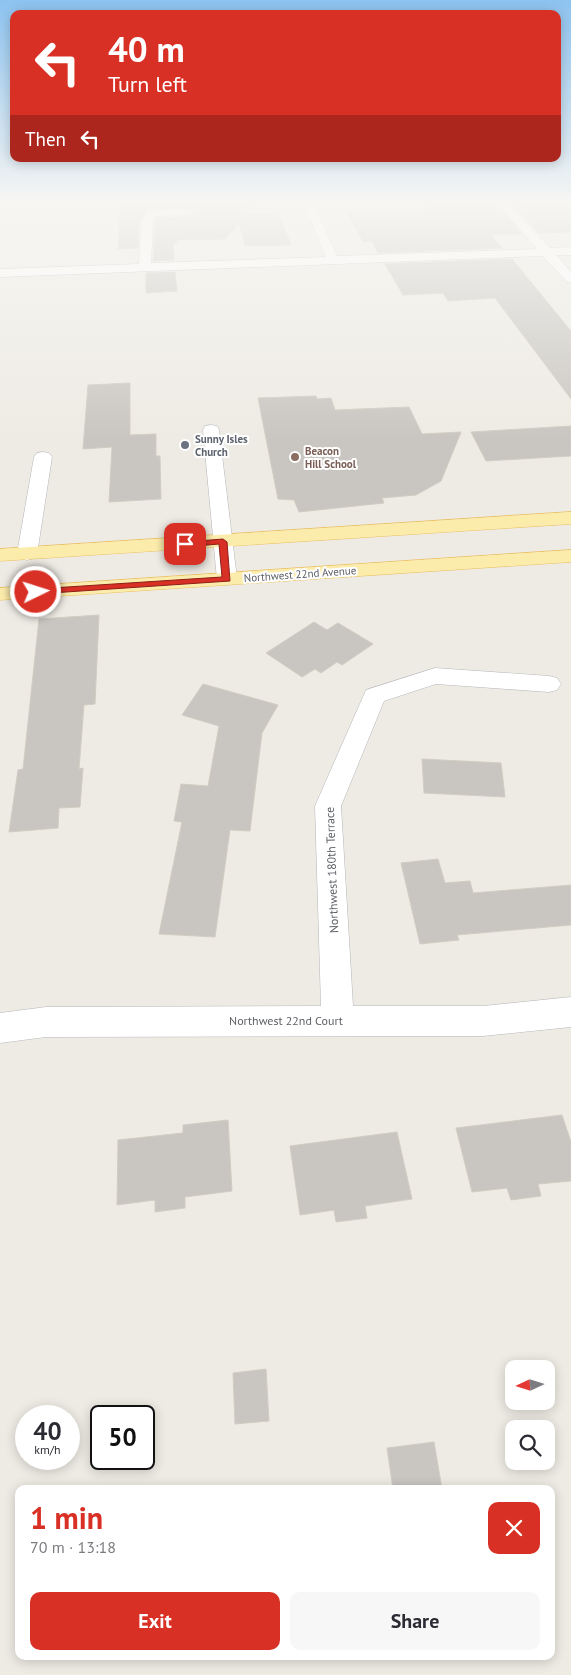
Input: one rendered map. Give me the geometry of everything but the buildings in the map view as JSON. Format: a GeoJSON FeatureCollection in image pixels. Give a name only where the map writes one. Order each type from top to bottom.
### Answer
{"type":"FeatureCollection","features":[{"type":"Feature","properties":{"kind":"main road"},"geometry":{"type":"LineString","coordinates":[[0,555],[571,518]]}},
{"type":"Feature","properties":{"kind":"main road","name":"Northwest 22nd Avenue"},"geometry":{"type":"LineString","coordinates":[[0,594],[571,556]]}},
{"type":"Feature","properties":{"kind":"street"},"geometry":{"type":"LineString","coordinates":[[211,430],[227,579]]}},
{"type":"Feature","properties":{"kind":"street"},"geometry":{"type":"LineString","coordinates":[[27,554],[44,457]]}},
{"type":"Feature","properties":{"kind":"street","name":"Northwest 180th Terrace"},"geometry":{"type":"LineString","coordinates":[[338,1021],[328,806],[374,696],[435,676],[549,684]]}},
{"type":"Feature","properties":{"kind":"street","name":"Northwest 22nd Court"},"geometry":{"type":"LineString","coordinates":[[0,1028],[46,1022],[482,1021],[571,1012]]}},
{"type":"Feature","properties":{"kind":"place","name":"Sunny Isles Church"},"geometry":{"type":"Point","coordinates":[185,445]}},
{"type":"Feature","properties":{"kind":"place","name":"Beacon Hill School"},"geometry":{"type":"Point","coordinates":[295,457]}},
{"type":"Feature","properties":{"kind":"route"},"geometry":{"type":"LineString","coordinates":[[36,592],[227,579],[223,542],[185,544]]}}]}
